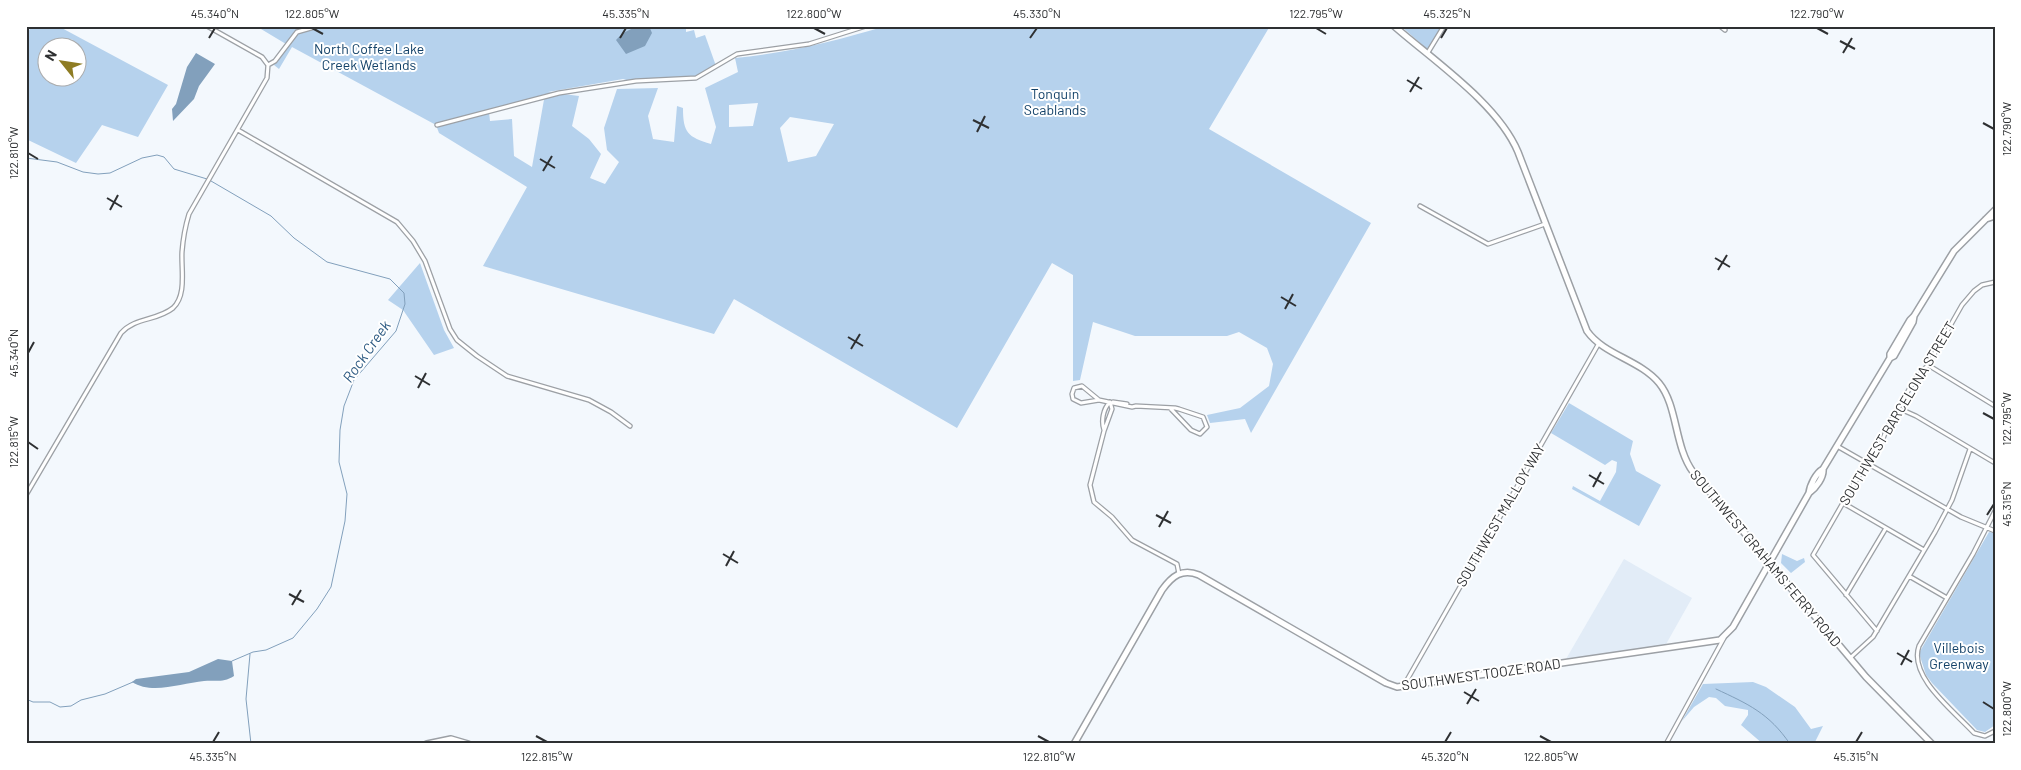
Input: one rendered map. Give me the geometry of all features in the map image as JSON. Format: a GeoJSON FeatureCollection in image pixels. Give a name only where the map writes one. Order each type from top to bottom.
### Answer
{"type":"FeatureCollection","features":[{"type":"Feature","properties":{"kind":"main road","name":"SOUTHWEST GRAHAMS FERRY ROAD"},"geometry":{"type":"LineString","coordinates":[[1394,26],[1487,106],[1505,126],[1518,152],[1584,326],[1599,343],[1658,382],[1666,396],[1681,449],[1690,470],[1850,658],[1932,744]]}},
{"type":"Feature","properties":{"kind":"main road"},"geometry":{"type":"LineString","coordinates":[[1724,638],[1733,627],[1809,493],[1810,487],[1819,471],[1823,469],[1890,358],[1890,354],[1910,320],[1950,256],[1967,236],[1995,210]]}},
{"type":"Feature","properties":{"kind":"main road"},"geometry":{"type":"LineString","coordinates":[[1986,219],[1995,216]]}},
{"type":"Feature","properties":{"kind":"main road","name":"SOUTHWEST TOOZE ROAD"},"geometry":{"type":"LineString","coordinates":[[1179,574],[1188,572],[1199,575],[1386,683],[1403,687],[1715,642],[1724,638]]}},
{"type":"Feature","properties":{"kind":"main road"},"geometry":{"type":"LineString","coordinates":[[1074,744],[1162,590],[1170,580],[1179,574]]}},
{"type":"Feature","properties":{"kind":"main road"},"geometry":{"type":"LineString","coordinates":[[427,744],[451,739],[468,744]]}},
{"type":"Feature","properties":{"kind":"street"},"geometry":{"type":"LineString","coordinates":[[27,492],[121,333],[137,321],[168,311],[178,301],[182,281],[184,232],[189,214],[267,78],[268,65],[258,54],[207,26]]}},
{"type":"Feature","properties":{"kind":"street"},"geometry":{"type":"LineString","coordinates":[[268,65],[275,61],[297,32],[318,26]]}},
{"type":"Feature","properties":{"kind":"street"},"geometry":{"type":"LineString","coordinates":[[437,125],[554,94],[641,81],[696,78],[737,54],[808,44],[866,26]]}},
{"type":"Feature","properties":{"kind":"street"},"geometry":{"type":"LineString","coordinates":[[1427,55],[1444,26]]}},
{"type":"Feature","properties":{"kind":"street"},"geometry":{"type":"LineString","coordinates":[[1720,26],[1725,30]]}},
{"type":"Feature","properties":{"kind":"street"},"geometry":{"type":"LineString","coordinates":[[238,130],[397,222],[413,241],[425,261],[452,333],[477,356],[507,376],[589,400],[611,412],[630,426]]}},
{"type":"Feature","properties":{"kind":"street"},"geometry":{"type":"LineString","coordinates":[[1420,206],[1491,244],[1545,224]]}},
{"type":"Feature","properties":{"kind":"street","name":"SOUTHWEST BARCELONA STREET"},"geometry":{"type":"LineString","coordinates":[[1846,595],[1814,557],[1843,503],[1869,464],[1915,379],[1928,365],[1967,298],[1982,286],[1995,282]]}},
{"type":"Feature","properties":{"kind":"street","name":"SOUTHWEST MALLOY WAY"},"geometry":{"type":"LineString","coordinates":[[1403,687],[1599,343]]}},
{"type":"Feature","properties":{"kind":"street"},"geometry":{"type":"LineString","coordinates":[[1928,365],[1995,406]]}},
{"type":"Feature","properties":{"kind":"street"},"geometry":{"type":"LineString","coordinates":[[1099,400],[1082,386],[1074,388],[1072,394],[1081,403],[1099,400],[1136,406],[1170,408],[1200,415],[1207,422],[1208,427],[1200,434],[1193,432],[1170,408]]}},
{"type":"Feature","properties":{"kind":"street"},"geometry":{"type":"LineString","coordinates":[[1110,402],[1112,409],[1104,431],[1090,485],[1094,502],[1112,517],[1132,540],[1178,564],[1179,574]]}},
{"type":"Feature","properties":{"kind":"street"},"geometry":{"type":"LineString","coordinates":[[1898,408],[1916,416],[1995,463]]}},
{"type":"Feature","properties":{"kind":"street"},"geometry":{"type":"LineString","coordinates":[[1836,446],[1948,509],[1987,529],[1995,531]]}},
{"type":"Feature","properties":{"kind":"street"},"geometry":{"type":"LineString","coordinates":[[1850,658],[1870,641],[1877,632],[1948,509],[1970,449]]}},
{"type":"Feature","properties":{"kind":"street"},"geometry":{"type":"LineString","coordinates":[[1843,503],[1924,550]]}},
{"type":"Feature","properties":{"kind":"street"},"geometry":{"type":"LineString","coordinates":[[1995,510],[1987,529],[1919,646],[1916,657],[1919,671],[1925,682],[1974,733],[1985,736],[1995,731]]}},
{"type":"Feature","properties":{"kind":"street"},"geometry":{"type":"LineString","coordinates":[[1877,632],[1846,595],[1886,528]]}},
{"type":"Feature","properties":{"kind":"street"},"geometry":{"type":"LineString","coordinates":[[1909,576],[1947,598]]}},
{"type":"Feature","properties":{"kind":"street"},"geometry":{"type":"LineString","coordinates":[[1666,744],[1724,638]]}},
{"type":"Feature","properties":{"kind":"shaded area"},"geometry":{"type":"Polygon","coordinates":[[[649,26],[652,33],[645,46],[626,54],[616,40],[631,29],[649,26]]]}},
{"type":"Feature","properties":{"kind":"shaded area"},"geometry":{"type":"Polygon","coordinates":[[[196,53],[215,64],[199,86],[194,99],[173,121],[172,109],[176,104],[187,67],[196,53]]]}},
{"type":"Feature","properties":{"kind":"shaded area"},"geometry":{"type":"Polygon","coordinates":[[[1624,559],[1692,598],[1665,646],[1566,659],[1624,559]]]}},
{"type":"Feature","properties":{"kind":"shaded area"},"geometry":{"type":"Polygon","coordinates":[[[218,659],[232,661],[234,676],[223,680],[158,688],[140,686],[132,682],[136,679],[189,672],[218,659]]]}},
{"type":"Feature","properties":{"kind":"green space"},"geometry":{"type":"Polygon","coordinates":[[[32,26],[58,26],[80,38],[38,38],[38,88],[88,88],[88,42],[168,85],[138,137],[102,125],[76,163],[26,139],[26,35],[32,26]]]}},
{"type":"Feature","properties":{"kind":"green space"},"geometry":{"type":"Polygon","coordinates":[[[256,26],[686,26],[686,32],[694,30],[696,38],[705,35],[716,66],[699,76],[661,82],[640,82],[623,79],[548,92],[579,96],[572,126],[589,139],[601,154],[590,178],[605,184],[619,162],[607,150],[604,128],[617,89],[658,88],[648,116],[653,139],[674,142],[677,106],[683,108],[684,123],[688,133],[697,139],[711,144],[716,127],[705,88],[738,72],[735,58],[811,46],[886,26],[1270,26],[1209,129],[1371,223],[1251,433],[1245,419],[1210,423],[1207,415],[1240,408],[1269,386],[1273,364],[1267,348],[1239,332],[1227,336],[1135,336],[1093,322],[1080,380],[1073,381],[1073,275],[1052,263],[957,428],[734,299],[714,334],[483,266],[527,187],[439,133],[436,125],[292,47],[279,69],[274,65],[286,44],[256,26]],[[545,94],[525,103],[489,112],[490,121],[512,119],[514,156],[532,167],[545,94]],[[758,103],[729,105],[729,127],[753,126],[758,103]],[[790,117],[780,128],[788,162],[816,156],[834,124],[790,117]]]}},
{"type":"Feature","properties":{"kind":"green space"},"geometry":{"type":"Polygon","coordinates":[[[1401,26],[1441,26],[1428,50],[1401,26]]]}},
{"type":"Feature","properties":{"kind":"green space"},"geometry":{"type":"Polygon","coordinates":[[[420,263],[444,330],[454,348],[434,355],[403,310],[388,300],[420,263]]]}},
{"type":"Feature","properties":{"kind":"green space"},"geometry":{"type":"Polygon","coordinates":[[[1569,403],[1633,441],[1630,454],[1636,471],[1661,485],[1639,526],[1572,489],[1573,486],[1600,501],[1616,472],[1617,462],[1612,460],[1605,465],[1551,433],[1569,403]]]}},
{"type":"Feature","properties":{"kind":"green space","name":"Villebois Greenway"},"geometry":{"type":"Polygon","coordinates":[[[1989,532],[1995,533],[1995,725],[1985,732],[1977,730],[1932,683],[1926,675],[1919,653],[1989,532]]]}},
{"type":"Feature","properties":{"kind":"green space"},"geometry":{"type":"Polygon","coordinates":[[[1782,554],[1797,561],[1804,558],[1805,562],[1791,573],[1781,563],[1782,554]]]}},
{"type":"Feature","properties":{"kind":"green space"},"geometry":{"type":"Polygon","coordinates":[[[1753,682],[1766,687],[1795,707],[1811,729],[1823,726],[1814,744],[1763,744],[1741,725],[1748,715],[1748,710],[1725,706],[1716,698],[1709,697],[1694,707],[1682,721],[1703,684],[1753,682]]]}},
{"type":"Feature","properties":{"kind":"waterway","name":"Rock Creek"},"geometry":{"type":"LineString","coordinates":[[26,158],[57,162],[83,172],[98,174],[110,173],[142,158],[157,155],[164,157],[174,169],[207,179]]}},
{"type":"Feature","properties":{"kind":"waterway","name":"Rock Creek"},"geometry":{"type":"LineString","coordinates":[[211,181],[271,216],[294,238],[327,262],[390,279],[404,293],[405,304],[396,331],[354,380],[344,406],[340,430],[339,462],[347,494],[345,521],[331,587],[317,609],[293,638],[266,650],[253,652],[232,661]]}},
{"type":"Feature","properties":{"kind":"waterway"},"geometry":{"type":"LineString","coordinates":[[250,654],[246,699],[251,744]]}},
{"type":"Feature","properties":{"kind":"waterway","name":"Rock Creek"},"geometry":{"type":"LineString","coordinates":[[26,699],[33,702],[50,702],[60,707],[71,706],[81,700],[105,694],[133,682]]}},
{"type":"Feature","properties":{"kind":"waterway"},"geometry":{"type":"LineString","coordinates":[[1716,689],[1757,710],[1774,724],[1790,744]]}},
{"type":"Feature","properties":{"kind":"park label","name":"North Coffee Lake Creek Wetlands"},"geometry":{"type":"Point","coordinates":[369,56]}},
{"type":"Feature","properties":{"kind":"park label","name":"Tonquin Scablands"},"geometry":{"type":"Point","coordinates":[1055,102]}}]}
